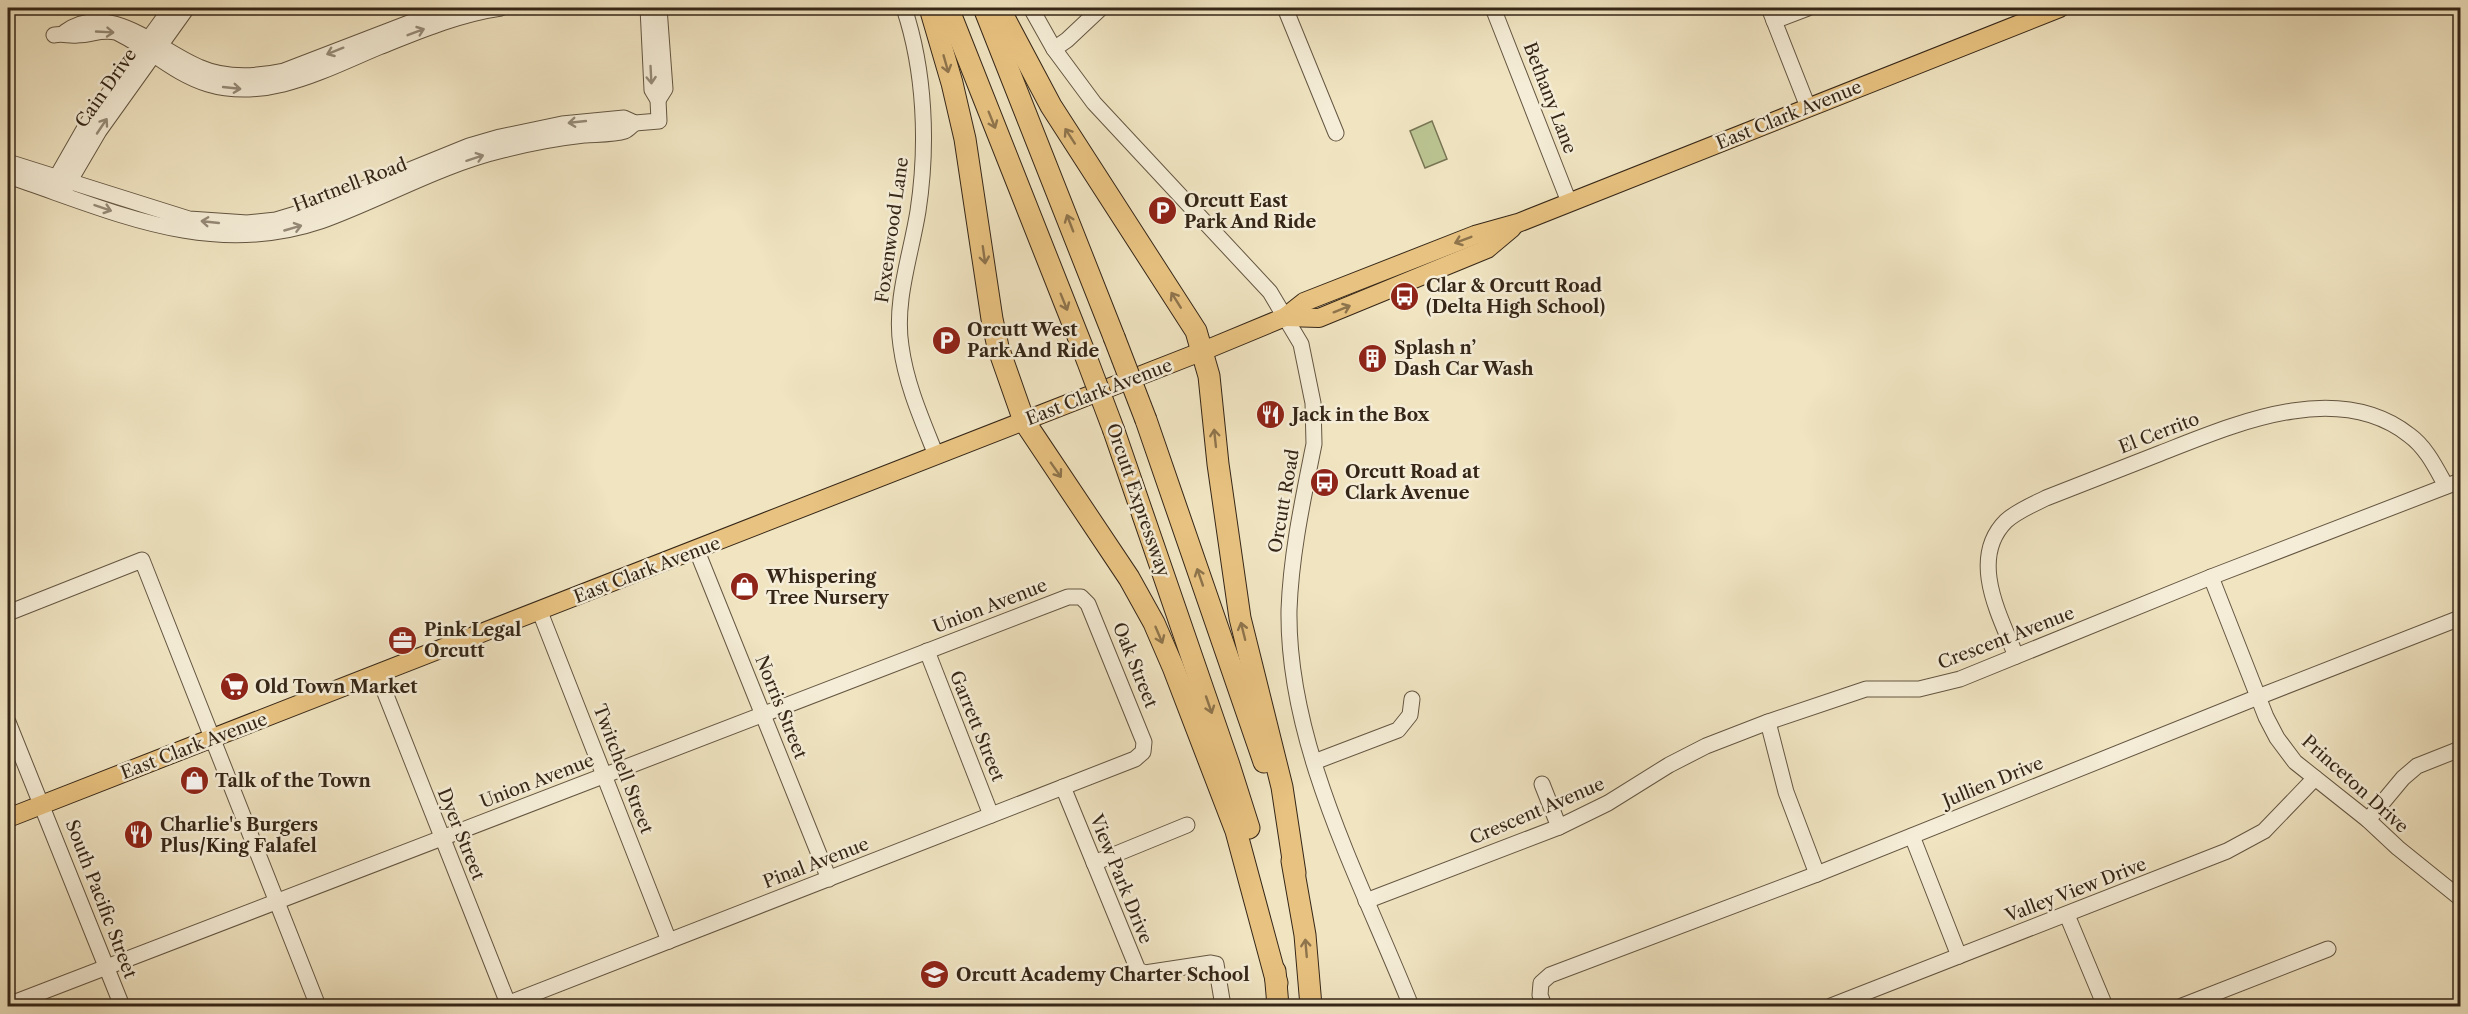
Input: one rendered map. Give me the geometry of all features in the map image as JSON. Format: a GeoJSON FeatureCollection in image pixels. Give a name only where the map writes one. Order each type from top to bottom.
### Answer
{"type":"FeatureCollection","features":[{"type":"Feature","properties":{"kind":"highway"},"geometry":{"type":"LineString","coordinates":[[930,8],[952,83],[965,139],[998,347],[1024,421],[1129,578],[1154,623],[1236,831],[1277,983]]}},
{"type":"Feature","properties":{"kind":"highway","name":"Orcutt Expressway"},"geometry":{"type":"LineString","coordinates":[[948,8],[1114,431],[1229,765],[1251,835],[1265,893],[1278,1006]]}},
{"type":"Feature","properties":{"kind":"highway","name":"Orcutt Expressway"},"geometry":{"type":"LineString","coordinates":[[984,8],[1146,420],[1274,791],[1295,873],[1305,935],[1311,1006]]}},
{"type":"Feature","properties":{"kind":"highway"},"geometry":{"type":"LineString","coordinates":[[999,8],[1051,106],[1196,332],[1203,351],[1209,376],[1218,464],[1240,618],[1282,787],[1295,873]]}},
{"type":"Feature","properties":{"kind":"main road","name":"East Clark Avenue"},"geometry":{"type":"LineString","coordinates":[[8,818],[1203,351],[1285,317],[1304,302],[1475,235],[1518,223],[2060,8]]}},
{"type":"Feature","properties":{"kind":"street","name":"Cain Drive"},"geometry":{"type":"LineString","coordinates":[[151,45],[171,8]]}},
{"type":"Feature","properties":{"kind":"street","name":"Cain Drive"},"geometry":{"type":"LineString","coordinates":[[59,186],[87,124],[151,45],[187,8]]}},
{"type":"Feature","properties":{"kind":"street"},"geometry":{"type":"LineString","coordinates":[[59,33],[77,36],[106,30],[151,45],[186,75],[208,84],[256,89],[285,84],[448,8]]}},
{"type":"Feature","properties":{"kind":"street"},"geometry":{"type":"LineString","coordinates":[[380,39],[501,8]]}},
{"type":"Feature","properties":{"kind":"street"},"geometry":{"type":"LineString","coordinates":[[648,8],[652,90],[658,100]]}},
{"type":"Feature","properties":{"kind":"street","name":"Hartnell Road"},"geometry":{"type":"LineString","coordinates":[[8,162],[139,220],[188,232],[217,236],[248,236],[282,232],[318,214],[500,137],[562,124],[624,118],[635,123],[659,121],[658,100],[664,89],[659,8]]}},
{"type":"Feature","properties":{"kind":"street","name":"Foxenwood Lane"},"geometry":{"type":"LineString","coordinates":[[904,8],[913,40],[923,129],[918,210],[902,291],[900,345],[912,392],[936,455]]}},
{"type":"Feature","properties":{"kind":"street","name":"Orcutt Road"},"geometry":{"type":"LineString","coordinates":[[1031,8],[1054,49],[1094,103],[1270,292],[1300,344],[1313,403],[1314,444],[1294,553],[1289,612],[1298,698],[1314,762],[1366,901],[1411,1006]]}},
{"type":"Feature","properties":{"kind":"street"},"geometry":{"type":"LineString","coordinates":[[1054,49],[1101,8]]}},
{"type":"Feature","properties":{"kind":"street"},"geometry":{"type":"LineString","coordinates":[[1285,8],[1336,133]]}},
{"type":"Feature","properties":{"kind":"street","name":"Bethany Lane"},"geometry":{"type":"LineString","coordinates":[[1493,8],[1569,202]]}},
{"type":"Feature","properties":{"kind":"street"},"geometry":{"type":"LineString","coordinates":[[1808,8],[1772,14],[1808,107]]}},
{"type":"Feature","properties":{"kind":"street","name":"Hartnell Road"},"geometry":{"type":"LineString","coordinates":[[8,176],[59,186]]}},
{"type":"Feature","properties":{"kind":"street","name":"El Cerrito"},"geometry":{"type":"LineString","coordinates":[[2016,656],[1989,583],[1989,556],[1994,540],[2005,522],[2018,512],[2233,425],[2278,414],[2331,408],[2368,414],[2398,427],[2421,446],[2453,484]]}},
{"type":"Feature","properties":{"kind":"street","name":"Crescent Avenue"},"geometry":{"type":"LineString","coordinates":[[1366,901],[1559,826],[1608,804],[1668,765],[1706,746],[1768,722],[1866,689],[1919,689],[1960,679],[2211,577],[2453,484]]}},
{"type":"Feature","properties":{"kind":"street","name":"Norris Street"},"geometry":{"type":"LineString","coordinates":[[697,550],[829,879]]}},
{"type":"Feature","properties":{"kind":"street"},"geometry":{"type":"LineString","coordinates":[[8,613],[142,560],[318,1006]]}},
{"type":"Feature","properties":{"kind":"street","name":"Princeton Drive"},"geometry":{"type":"LineString","coordinates":[[2211,577],[2258,697],[2277,738],[2295,762],[2460,898]]}},
{"type":"Feature","properties":{"kind":"street","name":"Union Avenue"},"geometry":{"type":"LineString","coordinates":[[8,1005],[1068,597],[1081,597]]}},
{"type":"Feature","properties":{"kind":"street","name":"Oak Street"},"geometry":{"type":"LineString","coordinates":[[1081,597],[1088,604],[1101,632],[1144,742],[1143,752]]}},
{"type":"Feature","properties":{"kind":"street","name":"Twitchell Street"},"geometry":{"type":"LineString","coordinates":[[540,612],[669,941]]}},
{"type":"Feature","properties":{"kind":"street","name":"Jullien Drive"},"geometry":{"type":"LineString","coordinates":[[1544,1006],[1540,996],[1541,983],[1550,975],[1816,874],[2460,618]]}},
{"type":"Feature","properties":{"kind":"street","name":"Garrett Street"},"geometry":{"type":"LineString","coordinates":[[927,651],[992,815]]}},
{"type":"Feature","properties":{"kind":"street","name":"Dyer Street"},"geometry":{"type":"LineString","coordinates":[[378,675],[506,1006]]}},
{"type":"Feature","properties":{"kind":"street"},"geometry":{"type":"LineString","coordinates":[[1314,762],[1398,730],[1410,715],[1412,699]]}},
{"type":"Feature","properties":{"kind":"street","name":"South Pacific Street"},"geometry":{"type":"LineString","coordinates":[[8,722],[122,1006]]}},
{"type":"Feature","properties":{"kind":"street"},"geometry":{"type":"LineString","coordinates":[[1768,722],[1786,792],[1816,874]]}},
{"type":"Feature","properties":{"kind":"street"},"geometry":{"type":"LineString","coordinates":[[2368,820],[2403,778],[2418,766],[2460,749]]}},
{"type":"Feature","properties":{"kind":"street","name":"Pinal Avenue"},"geometry":{"type":"LineString","coordinates":[[506,1006],[1135,759],[1143,752]]}},
{"type":"Feature","properties":{"kind":"street","name":"Valley View Drive"},"geometry":{"type":"LineString","coordinates":[[1831,1006],[2245,843],[2265,831],[2315,778]]}},
{"type":"Feature","properties":{"kind":"street"},"geometry":{"type":"LineString","coordinates":[[1542,784],[1559,826]]}},
{"type":"Feature","properties":{"kind":"street","name":"View Park Drive"},"geometry":{"type":"LineString","coordinates":[[1063,787],[1138,970],[1145,973],[1216,964],[1223,1006]]}},
{"type":"Feature","properties":{"kind":"street"},"geometry":{"type":"LineString","coordinates":[[1094,863],[1187,825]]}},
{"type":"Feature","properties":{"kind":"street"},"geometry":{"type":"LineString","coordinates":[[1912,836],[1959,956]]}},
{"type":"Feature","properties":{"kind":"street"},"geometry":{"type":"LineString","coordinates":[[2067,915],[2105,1006]]}},
{"type":"Feature","properties":{"kind":"street"},"geometry":{"type":"LineString","coordinates":[[2182,1006],[2328,949]]}},
{"type":"Feature","properties":{"kind":"green space"},"geometry":{"type":"Polygon","coordinates":[[[1432,121],[1447,159],[1425,168],[1410,131],[1432,121]]]}},
{"type":"Feature","properties":{"kind":"place","name":"Orcutt East Park And Ride"},"geometry":{"type":"Point","coordinates":[1163,211]}},
{"type":"Feature","properties":{"kind":"place","name":"Clar & Orcutt Road (Delta High School)"},"geometry":{"type":"Point","coordinates":[1405,296]}},
{"type":"Feature","properties":{"kind":"place","name":"Orcutt West Park And Ride"},"geometry":{"type":"Point","coordinates":[946,340]}},
{"type":"Feature","properties":{"kind":"place","name":"Splash n’ Dash Car Wash"},"geometry":{"type":"Point","coordinates":[1373,358]}},
{"type":"Feature","properties":{"kind":"place","name":"Jack in the Box"},"geometry":{"type":"Point","coordinates":[1271,415]}},
{"type":"Feature","properties":{"kind":"place","name":"Orcutt Road at Clark Avenue"},"geometry":{"type":"Point","coordinates":[1324,482]}},
{"type":"Feature","properties":{"kind":"place","name":"Whispering Tree Nursery"},"geometry":{"type":"Point","coordinates":[745,587]}},
{"type":"Feature","properties":{"kind":"place","name":"Pink Legal Orcutt"},"geometry":{"type":"Point","coordinates":[403,640]}},
{"type":"Feature","properties":{"kind":"place","name":"Old Town Market"},"geometry":{"type":"Point","coordinates":[234,687]}},
{"type":"Feature","properties":{"kind":"place","name":"Talk of the Town"},"geometry":{"type":"Point","coordinates":[194,781]}},
{"type":"Feature","properties":{"kind":"place","name":"Charlie's Burgers Plus/King Falafel"},"geometry":{"type":"Point","coordinates":[139,835]}},
{"type":"Feature","properties":{"kind":"place","name":"Orcutt Academy Charter School"},"geometry":{"type":"Point","coordinates":[935,975]}}]}
